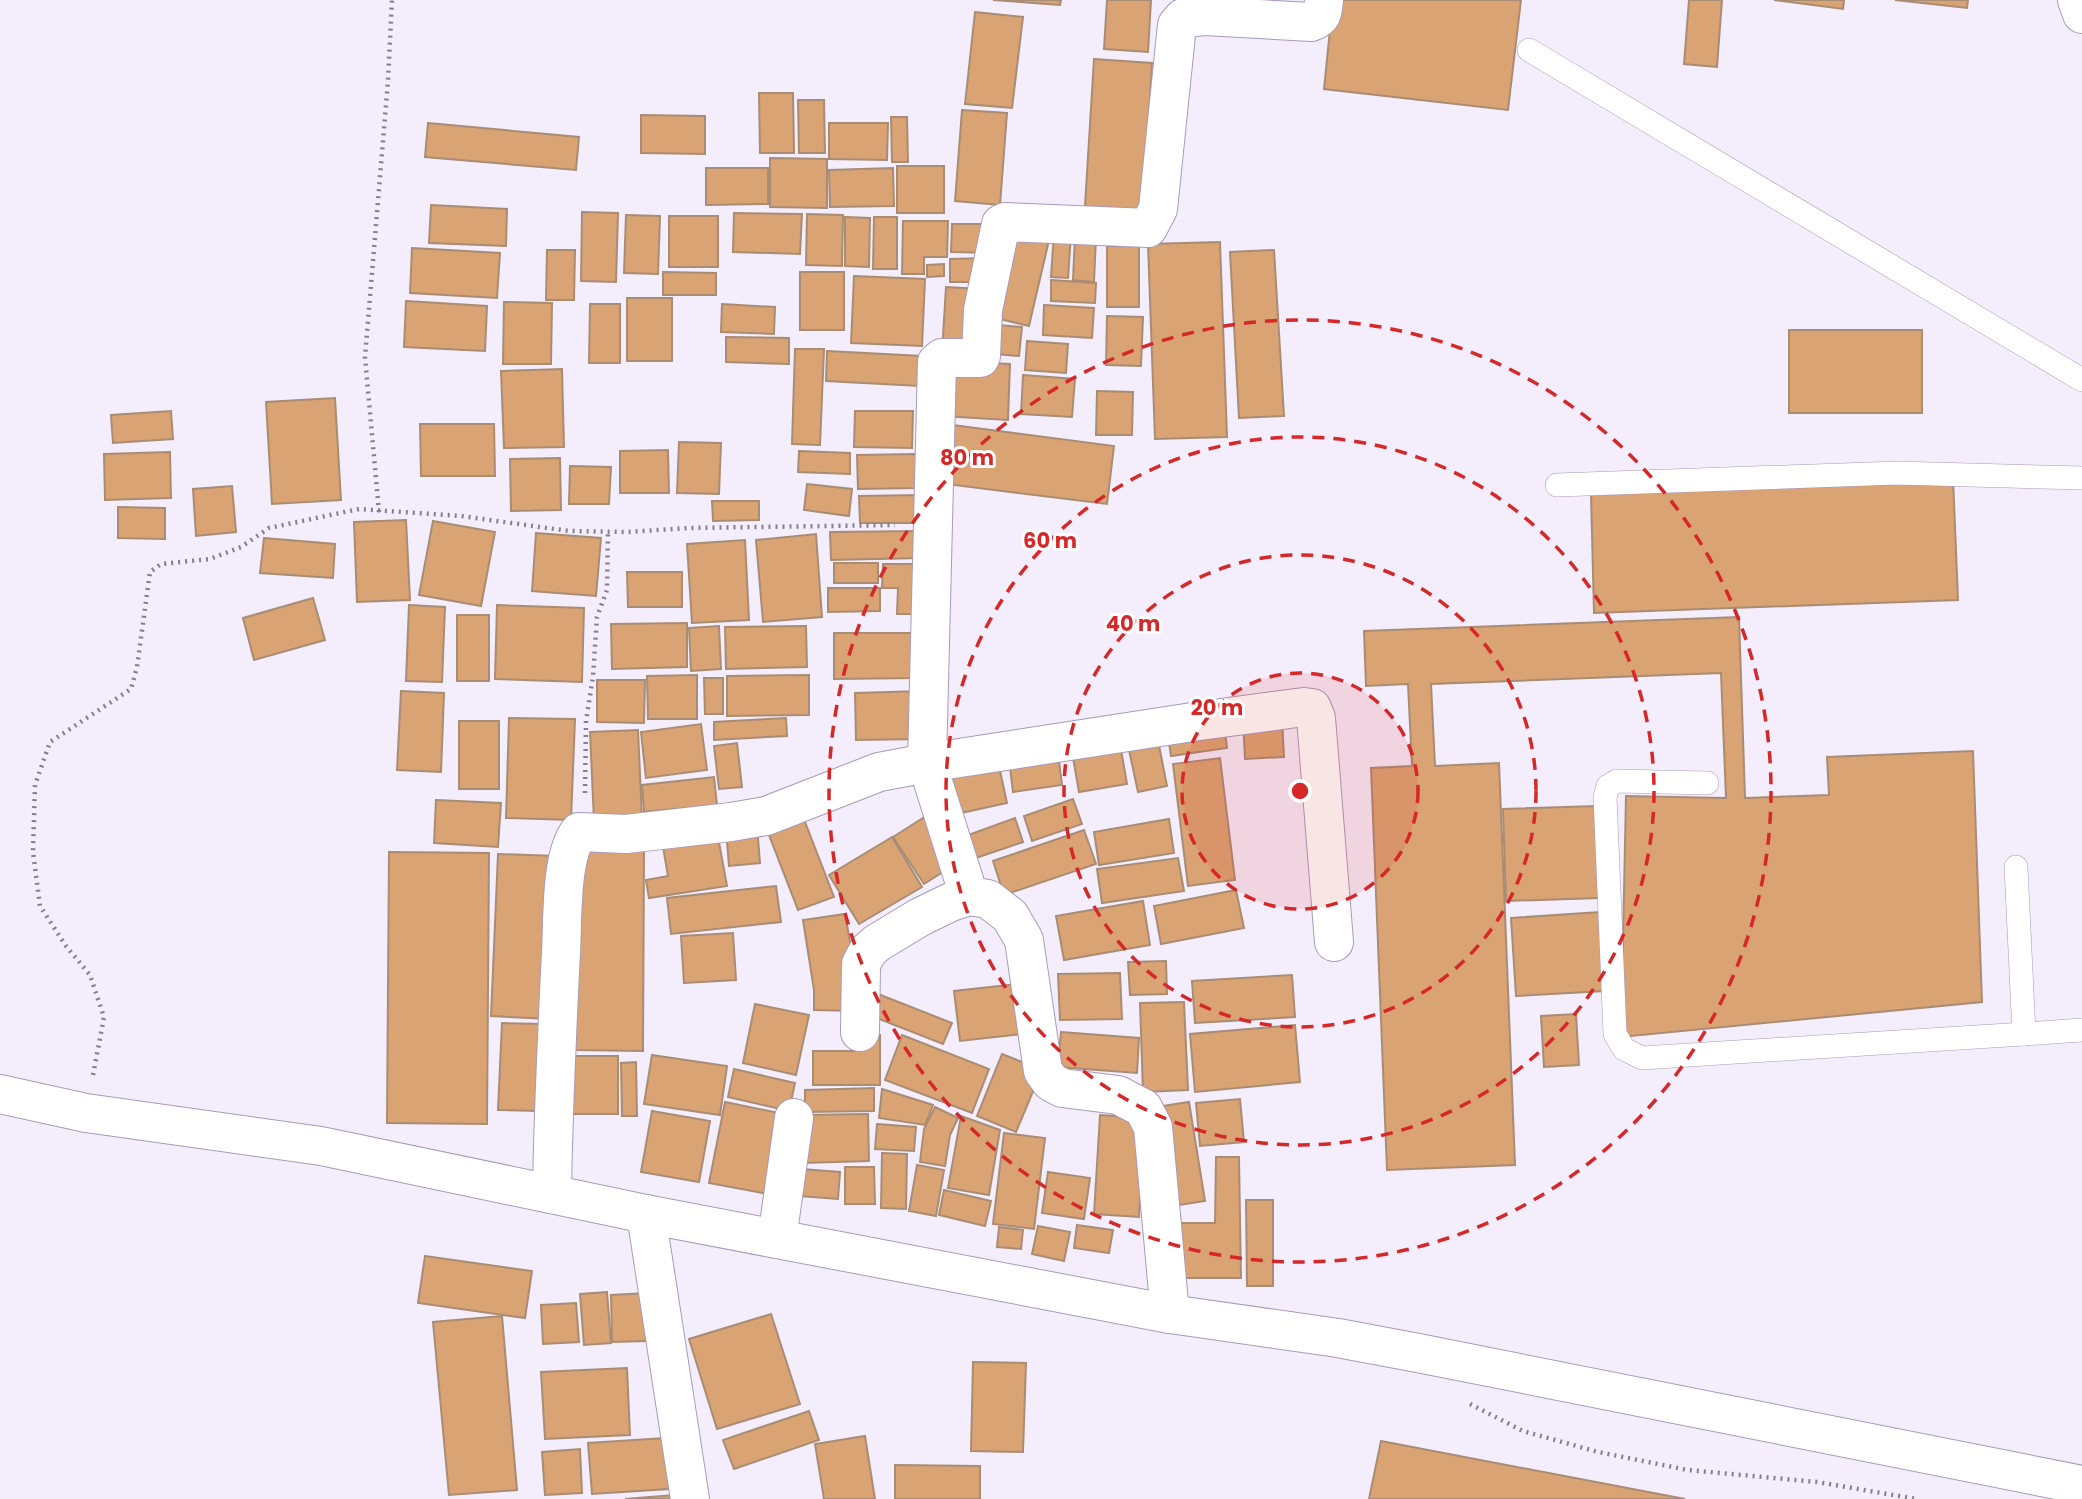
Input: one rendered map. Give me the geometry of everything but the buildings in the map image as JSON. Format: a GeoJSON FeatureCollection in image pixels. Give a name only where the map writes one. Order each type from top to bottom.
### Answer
{"type":"FeatureCollection","features":[{"type":"Feature","properties":{"kind":"street"},"geometry":{"type":"LineString","coordinates":[[968,896],[928,763],[931,524],[937,362],[942,359],[980,359],[983,310],[1001,224],[1005,222],[1149,228],[1158,209],[1177,25],[1183,18],[1205,16],[1311,22],[1319,20],[1323,13],[1324,0]]}},
{"type":"Feature","properties":{"kind":"street"},"geometry":{"type":"LineString","coordinates":[[2077,0],[2082,15]]}},
{"type":"Feature","properties":{"kind":"street"},"geometry":{"type":"LineString","coordinates":[[552,1194],[554,1086],[566,877],[571,842],[579,832],[626,834],[766,816],[878,772],[1199,721],[1312,708],[1316,718],[1334,942]]}},
{"type":"Feature","properties":{"kind":"street"},"geometry":{"type":"LineString","coordinates":[[860,1032],[861,964],[868,951],[877,943],[920,917],[968,896],[988,899],[1010,916],[1024,940],[1044,1071],[1051,1082],[1062,1088],[1118,1095],[1143,1108],[1153,1127],[1170,1314]]}},
{"type":"Feature","properties":{"kind":"street"},"geometry":{"type":"LineString","coordinates":[[0,1094],[86,1113],[321,1146],[646,1214],[1170,1314],[1338,1338],[1418,1353],[2082,1485]]}},
{"type":"Feature","properties":{"kind":"street"},"geometry":{"type":"LineString","coordinates":[[777,1239],[794,1118]]}},
{"type":"Feature","properties":{"kind":"street"},"geometry":{"type":"LineString","coordinates":[[646,1214],[691,1499]]}},
{"type":"Feature","properties":{"kind":"lane"},"geometry":{"type":"LineString","coordinates":[[1529,50],[2082,380]]}},
{"type":"Feature","properties":{"kind":"lane"},"geometry":{"type":"LineString","coordinates":[[1557,485],[1897,473],[2082,478]]}},
{"type":"Feature","properties":{"kind":"lane"},"geometry":{"type":"LineString","coordinates":[[1707,783],[1617,781],[1608,786],[1605,797],[1615,1034],[1624,1049],[1642,1058],[2082,1030]]}},
{"type":"Feature","properties":{"kind":"lane"},"geometry":{"type":"LineString","coordinates":[[2016,867],[2024,1034]]}},
{"type":"Feature","properties":{"kind":"path"},"geometry":{"type":"LineString","coordinates":[[379,512],[365,357],[388,81],[392,0]]}},
{"type":"Feature","properties":{"kind":"path"},"geometry":{"type":"LineString","coordinates":[[86,1113],[104,1017],[90,975],[66,946],[40,906],[33,852],[35,785],[50,742],[131,690],[137,667],[149,572],[161,564],[209,559],[242,547],[269,528],[359,509],[461,516],[569,531],[931,524]]}},
{"type":"Feature","properties":{"kind":"path"},"geometry":{"type":"LineString","coordinates":[[579,832],[586,783],[586,721],[593,677],[597,617],[607,590],[608,532]]}},
{"type":"Feature","properties":{"kind":"path"},"geometry":{"type":"LineString","coordinates":[[1464,1398],[1473,1408],[1523,1431],[1598,1452],[1688,1470],[1817,1482],[1917,1499]]}}]}
